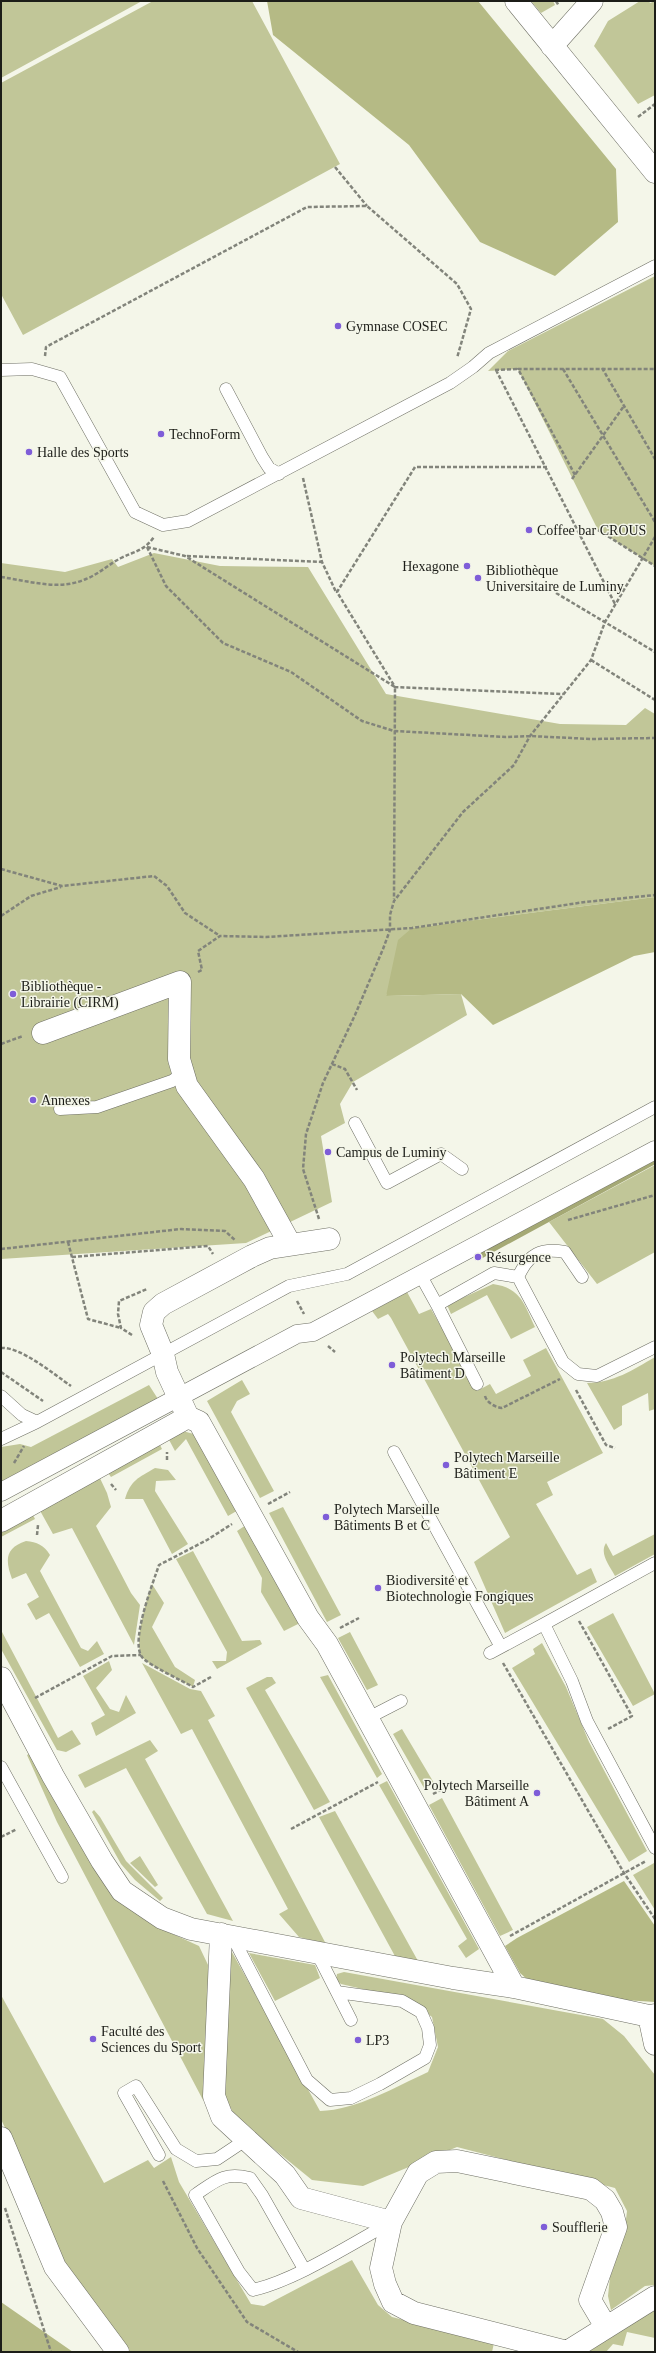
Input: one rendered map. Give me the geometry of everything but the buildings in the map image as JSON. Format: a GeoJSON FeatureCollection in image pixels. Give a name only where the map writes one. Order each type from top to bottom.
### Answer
{"type":"FeatureCollection","features":[{"type":"Feature","properties":{"kind":"street"},"geometry":{"type":"LineString","coordinates":[[516,1],[655,172]]}},
{"type":"Feature","properties":{"kind":"street"},"geometry":{"type":"LineString","coordinates":[[552,46],[592,1]]}},
{"type":"Feature","properties":{"kind":"street"},"geometry":{"type":"LineString","coordinates":[[43,1033],[180,982],[179,1059],[187,1086],[254,1179],[290,1244]]}},
{"type":"Feature","properties":{"kind":"street"},"geometry":{"type":"LineString","coordinates":[[1,1492],[179,1395],[297,1334],[313,1332],[421,1276],[655,1150]]}},
{"type":"Feature","properties":{"kind":"street"},"geometry":{"type":"LineString","coordinates":[[329,1239],[270,1248],[252,1256],[163,1304],[154,1312],[151,1325],[163,1354],[167,1372],[188,1417],[199,1422],[308,1618],[327,1644],[514,1987]]}},
{"type":"Feature","properties":{"kind":"street"},"geometry":{"type":"LineString","coordinates":[[1,1521],[188,1417]]}},
{"type":"Feature","properties":{"kind":"street"},"geometry":{"type":"LineString","coordinates":[[1,1678],[53,1776],[102,1861],[122,1891],[162,1918],[191,1929],[452,1978],[514,1987],[652,2016],[655,2044]]}},
{"type":"Feature","properties":{"kind":"street"},"geometry":{"type":"LineString","coordinates":[[226,1935],[214,2096],[222,2117],[284,2175],[302,2198],[391,2222]]}},
{"type":"Feature","properties":{"kind":"street"},"geometry":{"type":"LineString","coordinates":[[1,2138],[55,2267],[118,2352]]}},
{"type":"Feature","properties":{"kind":"street"},"geometry":{"type":"LineString","coordinates":[[606,2327],[590,2300],[616,2227],[612,2212],[605,2200],[591,2189],[457,2161],[436,2162],[418,2173],[391,2222],[381,2268],[385,2284],[393,2302],[414,2313],[567,2352],[655,2297]]}},
{"type":"Feature","properties":{"kind":"lane"},"geometry":{"type":"LineString","coordinates":[[1,370],[32,369],[60,377],[135,512],[163,525],[188,521],[299,464],[450,384],[474,367],[489,353],[655,266]]}},
{"type":"Feature","properties":{"kind":"lane"},"geometry":{"type":"LineString","coordinates":[[226,389],[262,457],[269,468],[279,474]]}},
{"type":"Feature","properties":{"kind":"lane"},"geometry":{"type":"LineString","coordinates":[[60,1109],[97,1107],[172,1081],[183,1073]]}},
{"type":"Feature","properties":{"kind":"lane"},"geometry":{"type":"LineString","coordinates":[[1,1439],[37,1422],[284,1288],[347,1274],[655,1107]]}},
{"type":"Feature","properties":{"kind":"lane"},"geometry":{"type":"LineString","coordinates":[[356,1123],[387,1183],[441,1154],[462,1169]]}},
{"type":"Feature","properties":{"kind":"lane"},"geometry":{"type":"LineString","coordinates":[[518,1277],[529,1259],[538,1252],[550,1250],[565,1252],[582,1277]]}},
{"type":"Feature","properties":{"kind":"lane"},"geometry":{"type":"LineString","coordinates":[[437,1305],[494,1273],[518,1277]]}},
{"type":"Feature","properties":{"kind":"lane"},"geometry":{"type":"LineString","coordinates":[[421,1276],[478,1384]]}},
{"type":"Feature","properties":{"kind":"lane"},"geometry":{"type":"LineString","coordinates":[[518,1277],[563,1362],[578,1374],[597,1376],[655,1347]]}},
{"type":"Feature","properties":{"kind":"lane"},"geometry":{"type":"LineString","coordinates":[[1,1396],[22,1415],[37,1422]]}},
{"type":"Feature","properties":{"kind":"lane"},"geometry":{"type":"LineString","coordinates":[[394,1452],[495,1650],[655,1563]]}},
{"type":"Feature","properties":{"kind":"lane"},"geometry":{"type":"LineString","coordinates":[[544,1624],[572,1681],[587,1721],[655,1848]]}},
{"type":"Feature","properties":{"kind":"lane"},"geometry":{"type":"LineString","coordinates":[[368,1718],[401,1701]]}},
{"type":"Feature","properties":{"kind":"lane"},"geometry":{"type":"LineString","coordinates":[[1,1767],[62,1877]]}},
{"type":"Feature","properties":{"kind":"lane"},"geometry":{"type":"LineString","coordinates":[[226,1935],[307,2080],[330,2100],[351,2098],[380,2084],[425,2058],[430,2045],[428,2028],[421,2012],[402,2001],[337,1992]]}},
{"type":"Feature","properties":{"kind":"lane"},"geometry":{"type":"LineString","coordinates":[[317,1953],[351,2020]]}},
{"type":"Feature","properties":{"kind":"lane"},"geometry":{"type":"LineString","coordinates":[[159,2155],[124,2093],[136,2086],[176,2149],[196,2161],[217,2159],[247,2140]]}},
{"type":"Feature","properties":{"kind":"lane"},"geometry":{"type":"LineString","coordinates":[[304,2269],[300,2262],[296,2256],[262,2195],[250,2178],[233,2174],[212,2183],[195,2195],[239,2272],[253,2290],[269,2286],[302,2270],[309,2266],[323,2259],[391,2222]]}},
{"type":"Feature","properties":{"kind":"path"},"geometry":{"type":"LineString","coordinates":[[335,167],[367,206],[457,284],[471,309],[450,384]]}},
{"type":"Feature","properties":{"kind":"path"},"geometry":{"type":"LineString","coordinates":[[43,372],[46,347],[307,207],[367,206]]}},
{"type":"Feature","properties":{"kind":"path"},"geometry":{"type":"LineString","coordinates":[[602,368],[655,459]]}},
{"type":"Feature","properties":{"kind":"path"},"geometry":{"type":"LineString","coordinates":[[575,476],[518,369],[655,369]]}},
{"type":"Feature","properties":{"kind":"path"},"geometry":{"type":"LineString","coordinates":[[563,369],[655,522]]}},
{"type":"Feature","properties":{"kind":"path"},"geometry":{"type":"LineString","coordinates":[[496,370],[616,604]]}},
{"type":"Feature","properties":{"kind":"path"},"geometry":{"type":"LineString","coordinates":[[572,479],[624,406]]}},
{"type":"Feature","properties":{"kind":"path"},"geometry":{"type":"LineString","coordinates":[[299,464],[322,562],[337,592],[395,687],[394,731],[396,824],[394,901],[390,915],[390,930],[356,1015],[323,1084],[306,1134],[303,1169],[315,1211],[329,1239]]}},
{"type":"Feature","properties":{"kind":"path"},"geometry":{"type":"LineString","coordinates":[[337,592],[415,467],[547,467]]}},
{"type":"Feature","properties":{"kind":"path"},"geometry":{"type":"LineString","coordinates":[[598,530],[655,566]]}},
{"type":"Feature","properties":{"kind":"path"},"geometry":{"type":"LineString","coordinates":[[394,901],[463,812],[514,765],[530,736],[591,660],[605,622],[655,536]]}},
{"type":"Feature","properties":{"kind":"path"},"geometry":{"type":"LineString","coordinates":[[1,577],[55,585],[72,583],[87,579],[121,558],[147,547],[186,556],[322,562]]}},
{"type":"Feature","properties":{"kind":"path"},"geometry":{"type":"LineString","coordinates":[[147,547],[166,586],[223,642],[291,672],[362,721],[394,731],[506,737],[530,736],[591,739],[655,738]]}},
{"type":"Feature","properties":{"kind":"path"},"geometry":{"type":"LineString","coordinates":[[186,556],[395,687],[564,694]]}},
{"type":"Feature","properties":{"kind":"path"},"geometry":{"type":"LineString","coordinates":[[556,593],[655,652]]}},
{"type":"Feature","properties":{"kind":"path"},"geometry":{"type":"LineString","coordinates":[[591,660],[655,700]]}},
{"type":"Feature","properties":{"kind":"path"},"geometry":{"type":"LineString","coordinates":[[1,869],[62,886]]}},
{"type":"Feature","properties":{"kind":"path"},"geometry":{"type":"LineString","coordinates":[[1,916],[32,896],[62,886],[154,876],[167,886],[185,913],[220,936],[266,937],[390,930],[585,902],[655,895]]}},
{"type":"Feature","properties":{"kind":"path"},"geometry":{"type":"LineString","coordinates":[[180,982],[202,970],[198,951],[220,936]]}},
{"type":"Feature","properties":{"kind":"path"},"geometry":{"type":"LineString","coordinates":[[332,1064],[345,1069],[357,1090]]}},
{"type":"Feature","properties":{"kind":"path"},"geometry":{"type":"LineString","coordinates":[[566,1220],[655,1195]]}},
{"type":"Feature","properties":{"kind":"path"},"geometry":{"type":"LineString","coordinates":[[1,1250],[182,1229],[225,1231],[252,1256]]}},
{"type":"Feature","properties":{"kind":"path"},"geometry":{"type":"LineString","coordinates":[[68,1242],[88,1319],[121,1328]]}},
{"type":"Feature","properties":{"kind":"path"},"geometry":{"type":"LineString","coordinates":[[72,1257],[208,1246],[224,1271]]}},
{"type":"Feature","properties":{"kind":"path"},"geometry":{"type":"LineString","coordinates":[[284,1288],[298,1304],[313,1332],[335,1352]]}},
{"type":"Feature","properties":{"kind":"path"},"geometry":{"type":"LineString","coordinates":[[284,1288],[286,1304],[298,1304]]}},
{"type":"Feature","properties":{"kind":"path"},"geometry":{"type":"LineString","coordinates":[[1,1348],[7,1347],[28,1357],[72,1387]]}},
{"type":"Feature","properties":{"kind":"path"},"geometry":{"type":"LineString","coordinates":[[563,1362],[567,1374],[606,1445],[615,1448]]}},
{"type":"Feature","properties":{"kind":"path"},"geometry":{"type":"LineString","coordinates":[[1,1372],[45,1402]]}},
{"type":"Feature","properties":{"kind":"path"},"geometry":{"type":"LineString","coordinates":[[485,1395],[486,1399],[496,1407],[502,1408],[567,1374]]}},
{"type":"Feature","properties":{"kind":"path"},"geometry":{"type":"LineString","coordinates":[[262,1507],[290,1492]]}},
{"type":"Feature","properties":{"kind":"path"},"geometry":{"type":"LineString","coordinates":[[211,1677],[193,1687],[141,1655],[138,1650],[145,1603],[159,1564],[207,1540],[219,1530]]}},
{"type":"Feature","properties":{"kind":"path"},"geometry":{"type":"LineString","coordinates":[[572,1609],[632,1716],[595,1736]]}},
{"type":"Feature","properties":{"kind":"path"},"geometry":{"type":"LineString","coordinates":[[495,1650],[624,1873],[655,1919]]}},
{"type":"Feature","properties":{"kind":"path"},"geometry":{"type":"LineString","coordinates":[[34,1699],[112,1656],[141,1655]]}},
{"type":"Feature","properties":{"kind":"path"},"geometry":{"type":"LineString","coordinates":[[291,1829],[378,1781]]}},
{"type":"Feature","properties":{"kind":"path"},"geometry":{"type":"LineString","coordinates":[[491,1947],[649,1859]]}},
{"type":"Feature","properties":{"kind":"path"},"geometry":{"type":"LineString","coordinates":[[5,2206],[51,2352]]}},
{"type":"Feature","properties":{"kind":"green space"},"geometry":{"type":"Polygon","coordinates":[[[1,1],[142,1],[1,78],[1,1]]]}},
{"type":"Feature","properties":{"kind":"green space"},"geometry":{"type":"Polygon","coordinates":[[[153,1],[252,1],[340,164],[23,335],[1,294],[1,83],[153,1]]]}},
{"type":"Feature","properties":{"kind":"green space"},"geometry":{"type":"Polygon","coordinates":[[[267,1],[478,1],[616,169],[618,222],[555,276],[480,242],[409,145],[273,35],[267,1]]]}},
{"type":"Feature","properties":{"kind":"green space"},"geometry":{"type":"Polygon","coordinates":[[[531,1],[553,1],[555,5],[541,13],[531,1]]]}},
{"type":"Feature","properties":{"kind":"green space"},"geometry":{"type":"Polygon","coordinates":[[[640,1],[649,1],[650,3],[655,1],[655,95],[638,104],[594,46],[608,21],[640,1]]]}},
{"type":"Feature","properties":{"kind":"green space"},"geometry":{"type":"Polygon","coordinates":[[[655,276],[655,566],[598,530],[518,369],[488,371],[508,351],[655,276]]]}},
{"type":"Feature","properties":{"kind":"green space"},"geometry":{"type":"Polygon","coordinates":[[[154,553],[220,566],[308,567],[386,694],[560,724],[626,725],[645,708],[655,714],[655,897],[412,928],[386,996],[461,994],[467,1015],[353,1082],[340,1104],[345,1123],[321,1136],[332,1202],[246,1243],[1,1259],[1,563],[65,572],[112,559],[118,567],[154,553]]]}},
{"type":"Feature","properties":{"kind":"green space"},"geometry":{"type":"Polygon","coordinates":[[[655,897],[655,952],[634,956],[493,1025],[461,994],[386,996],[398,940],[412,928],[655,897]]]}},
{"type":"Feature","properties":{"kind":"green space"},"geometry":{"type":"Polygon","coordinates":[[[655,1165],[655,1252],[597,1284],[549,1222],[655,1165]]]}},
{"type":"Feature","properties":{"kind":"green space"},"geometry":{"type":"Polygon","coordinates":[[[493,1284],[510,1289],[516,1293],[524,1304],[535,1327],[511,1339],[487,1295],[451,1314],[447,1305],[493,1284]]]}},
{"type":"Feature","properties":{"kind":"green space"},"geometry":{"type":"Polygon","coordinates":[[[407,1292],[419,1314],[431,1309],[477,1391],[490,1384],[496,1394],[531,1376],[523,1360],[546,1348],[603,1453],[547,1482],[553,1495],[536,1504],[577,1575],[591,1568],[597,1582],[505,1633],[474,1562],[510,1537],[391,1318],[388,1314],[378,1319],[372,1311],[407,1292]]]}},
{"type":"Feature","properties":{"kind":"green space"},"geometry":{"type":"Polygon","coordinates":[[[655,1357],[655,1409],[649,1411],[648,1393],[622,1406],[622,1425],[614,1430],[587,1383],[606,1381],[622,1375],[655,1357]]]}},
{"type":"Feature","properties":{"kind":"green space"},"geometry":{"type":"Polygon","coordinates":[[[242,1380],[250,1394],[237,1401],[231,1412],[274,1491],[260,1498],[207,1401],[242,1380]]]}},
{"type":"Feature","properties":{"kind":"green space"},"geometry":{"type":"Polygon","coordinates":[[[149,1385],[158,1399],[1,1483],[1,1447],[20,1444],[31,1447],[149,1385]]]}},
{"type":"Feature","properties":{"kind":"green space"},"geometry":{"type":"Polygon","coordinates":[[[179,1430],[201,1436],[240,1509],[228,1516],[186,1439],[175,1451],[167,1436],[179,1430]]]}},
{"type":"Feature","properties":{"kind":"green space"},"geometry":{"type":"Polygon","coordinates":[[[158,1441],[162,1449],[111,1477],[106,1470],[158,1441]]]}},
{"type":"Feature","properties":{"kind":"green space"},"geometry":{"type":"Polygon","coordinates":[[[155,1468],[168,1470],[176,1480],[156,1481],[155,1491],[188,1544],[172,1554],[143,1499],[125,1499],[133,1483],[144,1474],[155,1468]]]}},
{"type":"Feature","properties":{"kind":"green space"},"geometry":{"type":"Polygon","coordinates":[[[98,1474],[107,1493],[111,1507],[96,1526],[131,1593],[140,1605],[134,1645],[72,1528],[53,1534],[38,1507],[98,1474]]]}},
{"type":"Feature","properties":{"kind":"green space"},"geometry":{"type":"Polygon","coordinates":[[[283,1507],[341,1615],[327,1622],[269,1513],[283,1507]]]}},
{"type":"Feature","properties":{"kind":"green space"},"geometry":{"type":"Polygon","coordinates":[[[31,1511],[35,1519],[1,1537],[1,1527],[31,1511]]]}},
{"type":"Feature","properties":{"kind":"green space"},"geometry":{"type":"Polygon","coordinates":[[[249,1523],[298,1613],[298,1624],[284,1631],[261,1592],[262,1578],[237,1531],[249,1523]]]}},
{"type":"Feature","properties":{"kind":"green space"},"geometry":{"type":"Polygon","coordinates":[[[655,1534],[655,1554],[615,1576],[604,1556],[604,1547],[606,1543],[613,1556],[655,1534]]]}},
{"type":"Feature","properties":{"kind":"green space"},"geometry":{"type":"Polygon","coordinates":[[[26,1541],[34,1542],[40,1545],[50,1555],[40,1571],[81,1648],[88,1651],[97,1641],[104,1654],[80,1667],[49,1613],[36,1620],[27,1604],[39,1597],[26,1573],[12,1579],[8,1566],[8,1556],[10,1551],[14,1547],[26,1541]]]}},
{"type":"Feature","properties":{"kind":"green space"},"geometry":{"type":"Polygon","coordinates":[[[193,1551],[242,1641],[260,1640],[262,1644],[217,1669],[212,1661],[226,1661],[227,1652],[176,1559],[193,1551]]]}},
{"type":"Feature","properties":{"kind":"green space"},"geometry":{"type":"Polygon","coordinates":[[[152,1584],[164,1603],[152,1627],[175,1667],[195,1680],[193,1687],[152,1665],[143,1658],[140,1652],[140,1633],[152,1584]]]}},
{"type":"Feature","properties":{"kind":"green space"},"geometry":{"type":"Polygon","coordinates":[[[613,1613],[655,1694],[633,1706],[587,1627],[613,1613]]]}},
{"type":"Feature","properties":{"kind":"green space"},"geometry":{"type":"Polygon","coordinates":[[[1,1630],[58,1738],[72,1730],[81,1744],[66,1752],[57,1750],[1,1649],[1,1630]]]}},
{"type":"Feature","properties":{"kind":"green space"},"geometry":{"type":"Polygon","coordinates":[[[350,1632],[378,1685],[367,1690],[338,1638],[350,1632]]]}},
{"type":"Feature","properties":{"kind":"green space"},"geometry":{"type":"Polygon","coordinates":[[[542,1643],[566,1687],[589,1742],[647,1851],[629,1862],[512,1668],[535,1654],[533,1649],[542,1643]]]}},
{"type":"Feature","properties":{"kind":"green space"},"geometry":{"type":"Polygon","coordinates":[[[109,1661],[112,1670],[96,1688],[110,1709],[119,1712],[126,1695],[136,1713],[96,1736],[91,1723],[105,1715],[83,1676],[109,1661]]]}},
{"type":"Feature","properties":{"kind":"green space"},"geometry":{"type":"Polygon","coordinates":[[[142,1663],[190,1689],[201,1691],[215,1716],[208,1720],[326,1944],[299,1937],[279,1914],[288,1909],[192,1729],[181,1734],[142,1663]]]}},
{"type":"Feature","properties":{"kind":"green space"},"geometry":{"type":"Polygon","coordinates":[[[328,1675],[382,1774],[377,1778],[320,1677],[328,1675]]]}},
{"type":"Feature","properties":{"kind":"green space"},"geometry":{"type":"Polygon","coordinates":[[[267,1677],[272,1677],[276,1683],[265,1690],[330,1802],[314,1810],[246,1688],[267,1677]]]}},
{"type":"Feature","properties":{"kind":"green space"},"geometry":{"type":"Polygon","coordinates":[[[402,1729],[434,1783],[424,1788],[393,1734],[402,1729]]]}},
{"type":"Feature","properties":{"kind":"green space"},"geometry":{"type":"Polygon","coordinates":[[[150,1740],[158,1751],[145,1759],[233,1921],[207,1914],[126,1768],[85,1788],[78,1775],[150,1740]]]}},
{"type":"Feature","properties":{"kind":"green space"},"geometry":{"type":"Polygon","coordinates":[[[31,1753],[164,1930],[199,1946],[209,1967],[203,2100],[57,1822],[27,1755],[31,1753]]]}},
{"type":"Feature","properties":{"kind":"green space"},"geometry":{"type":"Polygon","coordinates":[[[387,1781],[479,1949],[466,1958],[458,1946],[467,1939],[379,1785],[387,1781]]]}},
{"type":"Feature","properties":{"kind":"green space"},"geometry":{"type":"Polygon","coordinates":[[[442,1798],[513,1930],[500,1936],[429,1805],[442,1798]]]}},
{"type":"Feature","properties":{"kind":"green space"},"geometry":{"type":"Polygon","coordinates":[[[94,1810],[100,1817],[126,1861],[163,1898],[160,1901],[135,1880],[121,1864],[92,1812],[94,1810]]]}},
{"type":"Feature","properties":{"kind":"green space"},"geometry":{"type":"Polygon","coordinates":[[[335,1811],[418,1961],[396,1958],[319,1817],[335,1811]]]}},
{"type":"Feature","properties":{"kind":"green space"},"geometry":{"type":"Polygon","coordinates":[[[140,1856],[158,1885],[155,1887],[130,1863],[140,1856]]]}},
{"type":"Feature","properties":{"kind":"green space"},"geometry":{"type":"Polygon","coordinates":[[[654,1863],[655,1864],[655,1910],[633,1875],[654,1863]]]}},
{"type":"Feature","properties":{"kind":"green space"},"geometry":{"type":"Polygon","coordinates":[[[624,1881],[655,1926],[655,2002],[624,2000],[528,1980],[520,1973],[505,1946],[517,1938],[624,1881]]]}},
{"type":"Feature","properties":{"kind":"green space"},"geometry":{"type":"Polygon","coordinates":[[[228,1945],[320,2111],[348,2107],[376,2097],[428,2072],[438,2047],[432,2017],[410,2000],[341,1984],[336,1980],[337,1974],[344,1972],[603,2019],[624,2036],[655,2075],[655,2285],[645,2286],[611,2310],[608,2296],[610,2277],[624,2237],[627,2211],[615,2188],[457,2147],[363,2186],[312,2180],[237,2119],[225,2098],[228,1945]]]}},
{"type":"Feature","properties":{"kind":"green space"},"geometry":{"type":"Polygon","coordinates":[[[249,1953],[315,1965],[320,1978],[275,2001],[249,1953]]]}},
{"type":"Feature","properties":{"kind":"green space"},"geometry":{"type":"Polygon","coordinates":[[[1,1995],[104,2183],[148,2160],[154,2168],[171,2157],[179,2182],[251,2304],[264,2306],[352,2260],[378,2305],[392,2317],[494,2343],[492,2352],[130,2352],[108,2327],[68,2271],[1,2119],[1,1995]]]}},
{"type":"Feature","properties":{"kind":"green space"},"geometry":{"type":"Polygon","coordinates":[[[1,2302],[73,2352],[1,2352],[1,2302]]]}},
{"type":"Feature","properties":{"kind":"green space"},"geometry":{"type":"Polygon","coordinates":[[[655,2307],[655,2338],[627,2332],[623,2346],[613,2344],[606,2352],[588,2352],[655,2307]]]}},
{"type":"Feature","properties":{"kind":"waterway"},"geometry":{"type":"LineString","coordinates":[[478,1257],[655,1161]]}},
{"type":"Feature","properties":{"kind":"place","name":"Gymnase COSEC"},"geometry":{"type":"Point","coordinates":[338,326]}},
{"type":"Feature","properties":{"kind":"place","name":"TechnoForm"},"geometry":{"type":"Point","coordinates":[161,434]}},
{"type":"Feature","properties":{"kind":"place","name":"Halle des Sports"},"geometry":{"type":"Point","coordinates":[29,452]}},
{"type":"Feature","properties":{"kind":"place","name":"Coffee bar CROUS"},"geometry":{"type":"Point","coordinates":[529,530]}},
{"type":"Feature","properties":{"kind":"place","name":"Hexagone"},"geometry":{"type":"Point","coordinates":[467,566]}},
{"type":"Feature","properties":{"kind":"place","name":"Bibliothèque Universitaire de Luminy"},"geometry":{"type":"Point","coordinates":[478,578]}},
{"type":"Feature","properties":{"kind":"place","name":"Bibliothèque - Librairie (CIRM)"},"geometry":{"type":"Point","coordinates":[13,994]}},
{"type":"Feature","properties":{"kind":"place","name":"Annexes"},"geometry":{"type":"Point","coordinates":[33,1100]}},
{"type":"Feature","properties":{"kind":"place","name":"Campus de Luminy"},"geometry":{"type":"Point","coordinates":[328,1152]}},
{"type":"Feature","properties":{"kind":"place","name":"Résurgence"},"geometry":{"type":"Point","coordinates":[478,1257]}},
{"type":"Feature","properties":{"kind":"place","name":"Polytech Marseille Bâtiment D"},"geometry":{"type":"Point","coordinates":[392,1365]}},
{"type":"Feature","properties":{"kind":"place","name":"Polytech Marseille Bâtiment E"},"geometry":{"type":"Point","coordinates":[446,1465]}},
{"type":"Feature","properties":{"kind":"place","name":"Polytech Marseille Bâtiments B et C"},"geometry":{"type":"Point","coordinates":[326,1517]}},
{"type":"Feature","properties":{"kind":"place","name":"Biodiversité et Biotechnologie Fongiques"},"geometry":{"type":"Point","coordinates":[378,1588]}},
{"type":"Feature","properties":{"kind":"place","name":"Polytech Marseille Bâtiment A"},"geometry":{"type":"Point","coordinates":[537,1793]}},
{"type":"Feature","properties":{"kind":"place","name":"Faculté des Sciences du Sport"},"geometry":{"type":"Point","coordinates":[93,2039]}},
{"type":"Feature","properties":{"kind":"place","name":"LP3"},"geometry":{"type":"Point","coordinates":[358,2040]}},
{"type":"Feature","properties":{"kind":"place","name":"Soufflerie"},"geometry":{"type":"Point","coordinates":[544,2227]}}]}
